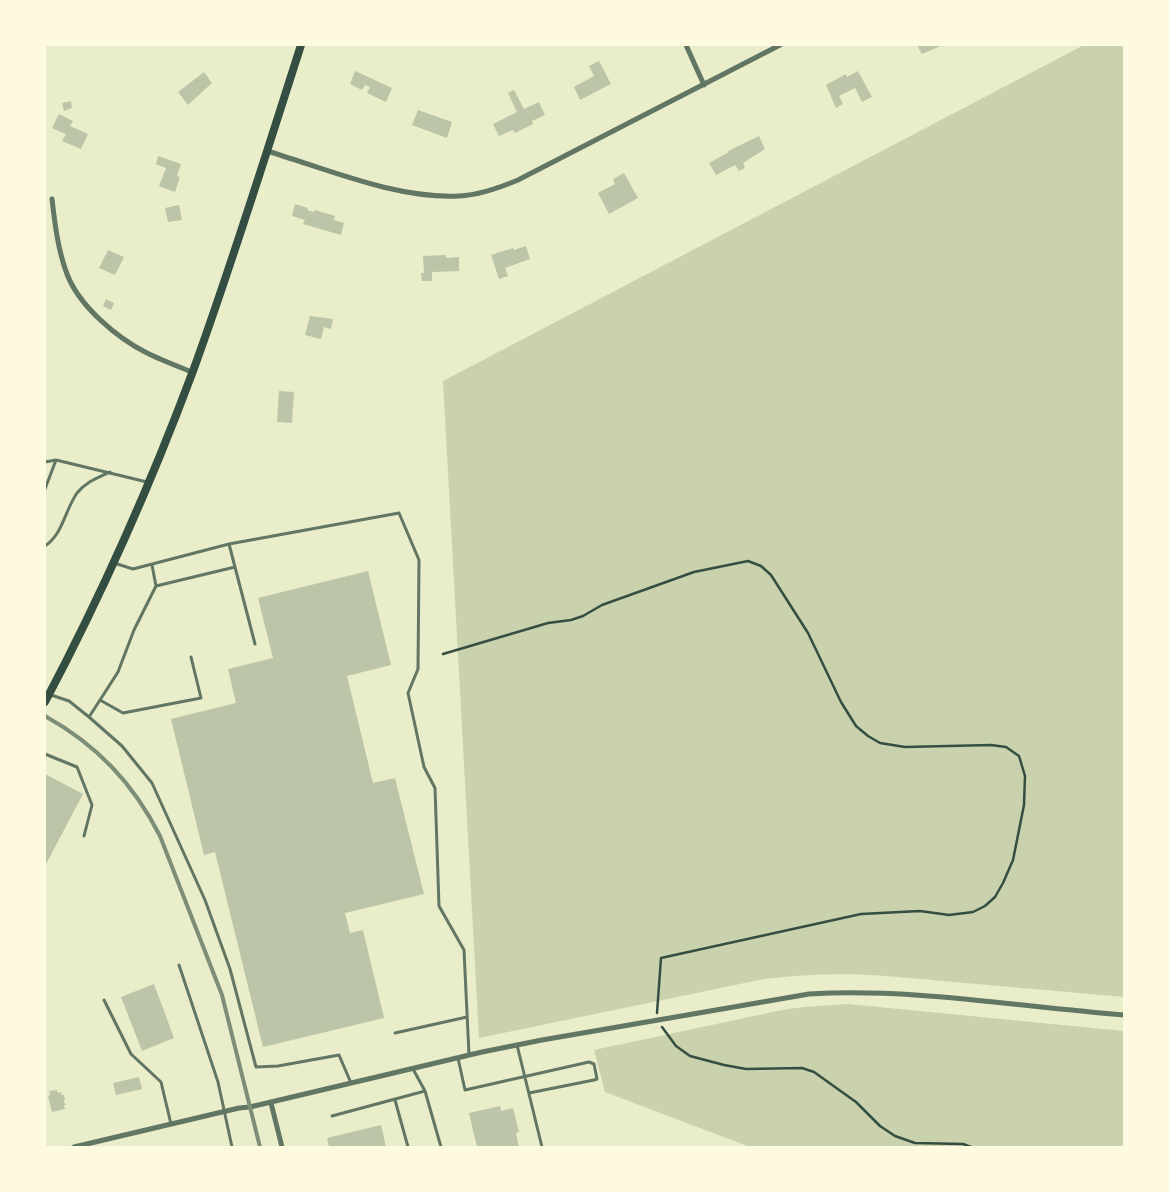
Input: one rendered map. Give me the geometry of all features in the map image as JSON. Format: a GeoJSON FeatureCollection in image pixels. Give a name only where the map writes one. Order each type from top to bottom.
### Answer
{"type":"FeatureCollection","features":[{"type":"Feature","properties":{"kind":"main road"},"geometry":{"type":"LineString","coordinates":[[46,697],[120,546],[192,372],[301,45]]}},
{"type":"Feature","properties":{"kind":"street"},"geometry":{"type":"LineString","coordinates":[[686,45],[704,85]]}},
{"type":"Feature","properties":{"kind":"street"},"geometry":{"type":"LineString","coordinates":[[267,150],[396,190],[459,196],[489,191],[518,180],[780,45]]}},
{"type":"Feature","properties":{"kind":"street"},"geometry":{"type":"LineString","coordinates":[[52,199],[58,240],[68,275],[75,290],[109,327],[146,352],[192,372]]}},
{"type":"Feature","properties":{"kind":"street"},"geometry":{"type":"LineString","coordinates":[[74,1147],[469,1055],[785,998],[840,992],[914,994],[1124,1015]]}},
{"type":"Feature","properties":{"kind":"street"},"geometry":{"type":"LineString","coordinates":[[271,1102],[282,1147]]}},
{"type":"Feature","properties":{"kind":"lane"},"geometry":{"type":"LineString","coordinates":[[45,462],[56,460],[148,482]]}},
{"type":"Feature","properties":{"kind":"lane"},"geometry":{"type":"LineString","coordinates":[[45,489],[56,460]]}},
{"type":"Feature","properties":{"kind":"lane"},"geometry":{"type":"LineString","coordinates":[[46,546],[61,526],[77,494],[89,482],[110,472]]}},
{"type":"Feature","properties":{"kind":"lane"},"geometry":{"type":"LineString","coordinates":[[112,563],[133,569],[230,544],[399,513],[419,560],[418,669],[408,693],[424,767],[435,788],[439,906],[464,950],[469,1055]]}},
{"type":"Feature","properties":{"kind":"lane"},"geometry":{"type":"LineString","coordinates":[[230,544],[255,644]]}},
{"type":"Feature","properties":{"kind":"lane"},"geometry":{"type":"LineString","coordinates":[[89,717],[118,672],[134,630],[156,586],[152,565]]}},
{"type":"Feature","properties":{"kind":"lane"},"geometry":{"type":"LineString","coordinates":[[156,586],[235,567]]}},
{"type":"Feature","properties":{"kind":"lane"},"geometry":{"type":"LineString","coordinates":[[100,700],[123,713],[201,698],[191,657]]}},
{"type":"Feature","properties":{"kind":"lane"},"geometry":{"type":"LineString","coordinates":[[46,697],[69,701],[89,717],[122,746],[152,783],[205,900],[227,960],[256,1067],[278,1066],[339,1055],[351,1084]]}},
{"type":"Feature","properties":{"kind":"lane"},"geometry":{"type":"LineString","coordinates":[[45,754],[77,767],[92,805],[84,836]]}},
{"type":"Feature","properties":{"kind":"lane"},"geometry":{"type":"LineString","coordinates":[[178,965],[218,1082],[232,1147]]}},
{"type":"Feature","properties":{"kind":"lane"},"geometry":{"type":"LineString","coordinates":[[104,1000],[131,1054],[161,1082],[171,1124]]}},
{"type":"Feature","properties":{"kind":"lane"},"geometry":{"type":"LineString","coordinates":[[395,1033],[467,1017]]}},
{"type":"Feature","properties":{"kind":"lane"},"geometry":{"type":"LineString","coordinates":[[516,1046],[542,1147]]}},
{"type":"Feature","properties":{"kind":"lane"},"geometry":{"type":"LineString","coordinates":[[458,1058],[465,1090],[589,1062],[594,1064],[596,1076],[594,1080],[529,1093]]}},
{"type":"Feature","properties":{"kind":"lane"},"geometry":{"type":"LineString","coordinates":[[413,1069],[426,1091],[441,1147]]}},
{"type":"Feature","properties":{"kind":"lane"},"geometry":{"type":"LineString","coordinates":[[332,1116],[426,1091]]}},
{"type":"Feature","properties":{"kind":"lane"},"geometry":{"type":"LineString","coordinates":[[395,1100],[408,1147]]}},
{"type":"Feature","properties":{"kind":"path"},"geometry":{"type":"LineString","coordinates":[[443,654],[548,623],[571,620],[583,616],[602,605],[694,572],[748,561],[761,566],[771,575],[808,633],[841,702],[856,726],[868,736],[880,743],[905,747],[991,745],[1006,747],[1019,756],[1025,776],[1024,805],[1013,860],[1004,884],[995,898],[985,906],[973,912],[949,915],[920,911],[861,914],[661,958],[657,1020],[676,1046],[690,1056],[746,1069],[802,1068],[814,1072],[856,1102],[880,1126],[895,1136],[915,1143],[963,1144],[971,1147]]}},
{"type":"Feature","properties":{"kind":"green space"},"geometry":{"type":"Polygon","coordinates":[[[1084,45],[1124,45],[1124,997],[886,976],[840,974],[795,976],[764,979],[479,1038],[443,381],[1084,45]]]}},
{"type":"Feature","properties":{"kind":"green space"},"geometry":{"type":"Polygon","coordinates":[[[848,1004],[1124,1031],[1124,1147],[750,1147],[605,1092],[594,1050],[782,1010],[848,1004]]]}},
{"type":"Feature","properties":{"kind":"building"},"geometry":{"type":"Polygon","coordinates":[[[917,45],[943,45],[922,54],[917,45]]]}},
{"type":"Feature","properties":{"kind":"building"},"geometry":{"type":"Polygon","coordinates":[[[599,61],[611,84],[580,100],[574,87],[594,76],[589,66],[599,61]]]}},
{"type":"Feature","properties":{"kind":"building"},"geometry":{"type":"Polygon","coordinates":[[[355,71],[392,88],[386,102],[367,93],[370,87],[365,85],[362,90],[350,84],[355,71]]]}},
{"type":"Feature","properties":{"kind":"building"},"geometry":{"type":"Polygon","coordinates":[[[858,71],[872,97],[862,102],[855,88],[839,96],[843,104],[836,108],[826,85],[846,74],[847,77],[858,71]]]}},
{"type":"Feature","properties":{"kind":"building"},"geometry":{"type":"Polygon","coordinates":[[[204,72],[212,83],[188,105],[178,92],[204,72]]]}},
{"type":"Feature","properties":{"kind":"building"},"geometry":{"type":"Polygon","coordinates":[[[514,90],[524,109],[539,102],[545,115],[532,121],[533,124],[515,133],[513,130],[499,136],[493,124],[517,112],[508,93],[514,90]]]}},
{"type":"Feature","properties":{"kind":"building"},"geometry":{"type":"Polygon","coordinates":[[[71,101],[72,108],[64,111],[62,103],[71,101]]]}},
{"type":"Feature","properties":{"kind":"building"},"geometry":{"type":"Polygon","coordinates":[[[418,110],[452,122],[447,138],[412,125],[418,110]]]}},
{"type":"Feature","properties":{"kind":"building"},"geometry":{"type":"Polygon","coordinates":[[[59,114],[73,121],[70,126],[88,134],[81,149],[62,141],[66,134],[52,128],[59,114]]]}},
{"type":"Feature","properties":{"kind":"building"},"geometry":{"type":"Polygon","coordinates":[[[759,136],[765,149],[743,163],[745,168],[739,171],[735,165],[716,175],[709,163],[728,151],[759,136]]]}},
{"type":"Feature","properties":{"kind":"building"},"geometry":{"type":"Polygon","coordinates":[[[158,156],[181,164],[177,176],[180,177],[175,192],[159,186],[166,168],[156,164],[158,156]]]}},
{"type":"Feature","properties":{"kind":"building"},"geometry":{"type":"Polygon","coordinates":[[[624,173],[638,198],[609,214],[598,193],[615,184],[613,179],[624,173]]]}},
{"type":"Feature","properties":{"kind":"building"},"geometry":{"type":"Polygon","coordinates":[[[295,204],[308,208],[307,210],[314,212],[315,210],[335,216],[334,220],[344,223],[341,235],[303,224],[305,220],[292,216],[295,204]]]}},
{"type":"Feature","properties":{"kind":"building"},"geometry":{"type":"Polygon","coordinates":[[[179,205],[182,220],[168,222],[165,208],[179,205]]]}},
{"type":"Feature","properties":{"kind":"building"},"geometry":{"type":"Polygon","coordinates":[[[526,246],[530,259],[505,268],[508,276],[499,279],[491,255],[526,246]]]}},
{"type":"Feature","properties":{"kind":"building"},"geometry":{"type":"Polygon","coordinates":[[[108,250],[124,257],[115,275],[99,268],[108,250]]]}},
{"type":"Feature","properties":{"kind":"building"},"geometry":{"type":"Polygon","coordinates":[[[446,255],[446,258],[459,257],[459,271],[432,272],[432,281],[422,281],[421,273],[424,273],[423,256],[446,255]]]}},
{"type":"Feature","properties":{"kind":"building"},"geometry":{"type":"Polygon","coordinates":[[[106,299],[114,303],[111,310],[103,306],[106,299]]]}},
{"type":"Feature","properties":{"kind":"building"},"geometry":{"type":"Polygon","coordinates":[[[310,316],[333,319],[331,329],[324,327],[321,339],[305,335],[310,316]]]}},
{"type":"Feature","properties":{"kind":"building"},"geometry":{"type":"Polygon","coordinates":[[[279,391],[294,392],[292,423],[277,422],[279,391]]]}},
{"type":"Feature","properties":{"kind":"building"},"geometry":{"type":"Polygon","coordinates":[[[368,571],[391,665],[347,676],[373,783],[395,778],[424,894],[345,913],[350,933],[363,930],[384,1018],[263,1047],[215,852],[204,855],[171,719],[236,703],[228,669],[273,658],[258,598],[368,571]]]}},
{"type":"Feature","properties":{"kind":"building"},"geometry":{"type":"Polygon","coordinates":[[[45,774],[83,794],[45,866],[45,774]]]}},
{"type":"Feature","properties":{"kind":"building"},"geometry":{"type":"Polygon","coordinates":[[[154,984],[174,1038],[142,1051],[121,997],[154,984]]]}},
{"type":"Feature","properties":{"kind":"building"},"geometry":{"type":"Polygon","coordinates":[[[139,1077],[142,1089],[116,1095],[113,1083],[139,1077]]]}},
{"type":"Feature","properties":{"kind":"building"},"geometry":{"type":"Polygon","coordinates":[[[57,1090],[58,1093],[61,1092],[61,1095],[64,1095],[65,1100],[63,1100],[66,1105],[64,1105],[65,1109],[52,1112],[48,1096],[50,1095],[49,1091],[57,1090]]]}},
{"type":"Feature","properties":{"kind":"building"},"geometry":{"type":"Polygon","coordinates":[[[500,1106],[501,1111],[513,1108],[519,1132],[516,1133],[519,1147],[477,1147],[469,1113],[500,1106]]]}},
{"type":"Feature","properties":{"kind":"building"},"geometry":{"type":"Polygon","coordinates":[[[381,1125],[386,1147],[329,1147],[327,1138],[381,1125]]]}},
{"type":"Feature","properties":{"kind":"railway"},"geometry":{"type":"LineString","coordinates":[[45,716],[64,727],[112,767],[138,799],[160,836],[222,995],[260,1147]]}}]}
